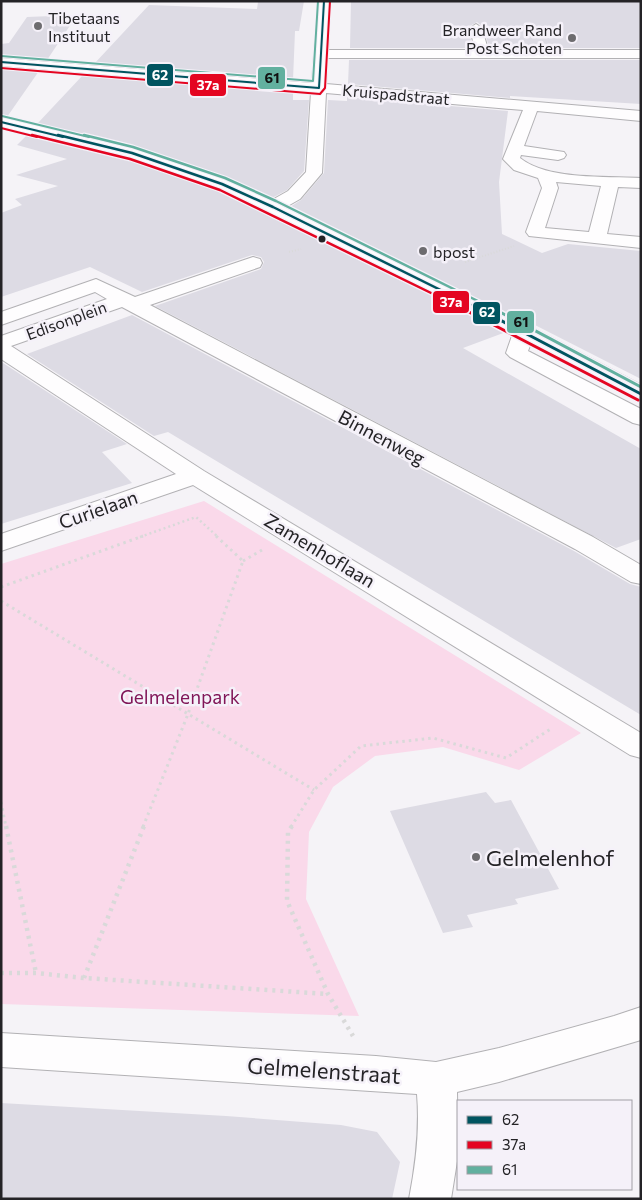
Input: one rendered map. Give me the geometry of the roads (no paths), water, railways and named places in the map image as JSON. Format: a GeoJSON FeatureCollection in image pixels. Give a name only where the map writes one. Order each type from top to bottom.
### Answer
{"type":"FeatureCollection","features":[{"type":"Feature","properties":{"kind":"street"},"geometry":{"type":"LineString","coordinates":[[272,206],[294,195],[314,173],[324,1]]}},
{"type":"Feature","properties":{"kind":"street"},"geometry":{"type":"LineString","coordinates":[[476,28],[483,55]]}},
{"type":"Feature","properties":{"kind":"street"},"geometry":{"type":"LineString","coordinates":[[321,54],[641,54]]}},
{"type":"Feature","properties":{"kind":"street","name":"Kruispadstraat"},"geometry":{"type":"LineString","coordinates":[[1,62],[56,65],[641,116]]}},
{"type":"Feature","properties":{"kind":"street"},"geometry":{"type":"LineString","coordinates":[[532,106],[512,159],[514,163],[522,168],[546,176],[641,183]]}},
{"type":"Feature","properties":{"kind":"street"},"geometry":{"type":"LineString","coordinates":[[1,122],[52,136],[132,153],[222,184],[272,206],[524,331],[641,394]]}},
{"type":"Feature","properties":{"kind":"street"},"geometry":{"type":"LineString","coordinates":[[516,150],[558,155]]}},
{"type":"Feature","properties":{"kind":"street"},"geometry":{"type":"LineString","coordinates":[[546,176],[550,188],[535,232],[641,243]]}},
{"type":"Feature","properties":{"kind":"street"},"geometry":{"type":"LineString","coordinates":[[597,238],[611,180]]}},
{"type":"Feature","properties":{"kind":"street","name":"Edisonplein"},"geometry":{"type":"LineString","coordinates":[[1,343],[253,263]]}},
{"type":"Feature","properties":{"kind":"street","name":"Edisonplein"},"geometry":{"type":"LineString","coordinates":[[1,319],[96,285],[127,302]]}},
{"type":"Feature","properties":{"kind":"street","name":"Binnenweg"},"geometry":{"type":"LineString","coordinates":[[127,302],[567,534],[641,576]]}},
{"type":"Feature","properties":{"kind":"street"},"geometry":{"type":"LineString","coordinates":[[524,331],[517,353],[641,418]]}},
{"type":"Feature","properties":{"kind":"street","name":"Zamenhoflaan"},"geometry":{"type":"LineString","coordinates":[[1,349],[195,476],[641,747]]}},
{"type":"Feature","properties":{"kind":"street","name":"Curielaan"},"geometry":{"type":"LineString","coordinates":[[1,543],[195,476]]}},
{"type":"Feature","properties":{"kind":"street","name":"Gelmelenstraat"},"geometry":{"type":"LineString","coordinates":[[1,1050],[376,1073],[436,1079],[633,1031]]}},
{"type":"Feature","properties":{"kind":"street"},"geometry":{"type":"LineString","coordinates":[[430,1199],[436,1170],[440,1127],[436,1079]]}},
{"type":"Feature","properties":{"kind":"place","name":"Tibetaans Instituut"},"geometry":{"type":"Point","coordinates":[38,26]}},
{"type":"Feature","properties":{"kind":"place","name":"Brandweer Rand Post Schoten"},"geometry":{"type":"Point","coordinates":[572,38]}},
{"type":"Feature","properties":{"kind":"place","name":"bpost"},"geometry":{"type":"Point","coordinates":[423,251]}},
{"type":"Feature","properties":{"kind":"place","name":"Gelmelenhof"},"geometry":{"type":"Point","coordinates":[476,857]}},
{"type":"Feature","properties":{"kind":"park label","name":"Gelmelenpark"},"geometry":{"type":"Point","coordinates":[180,696]}}]}
